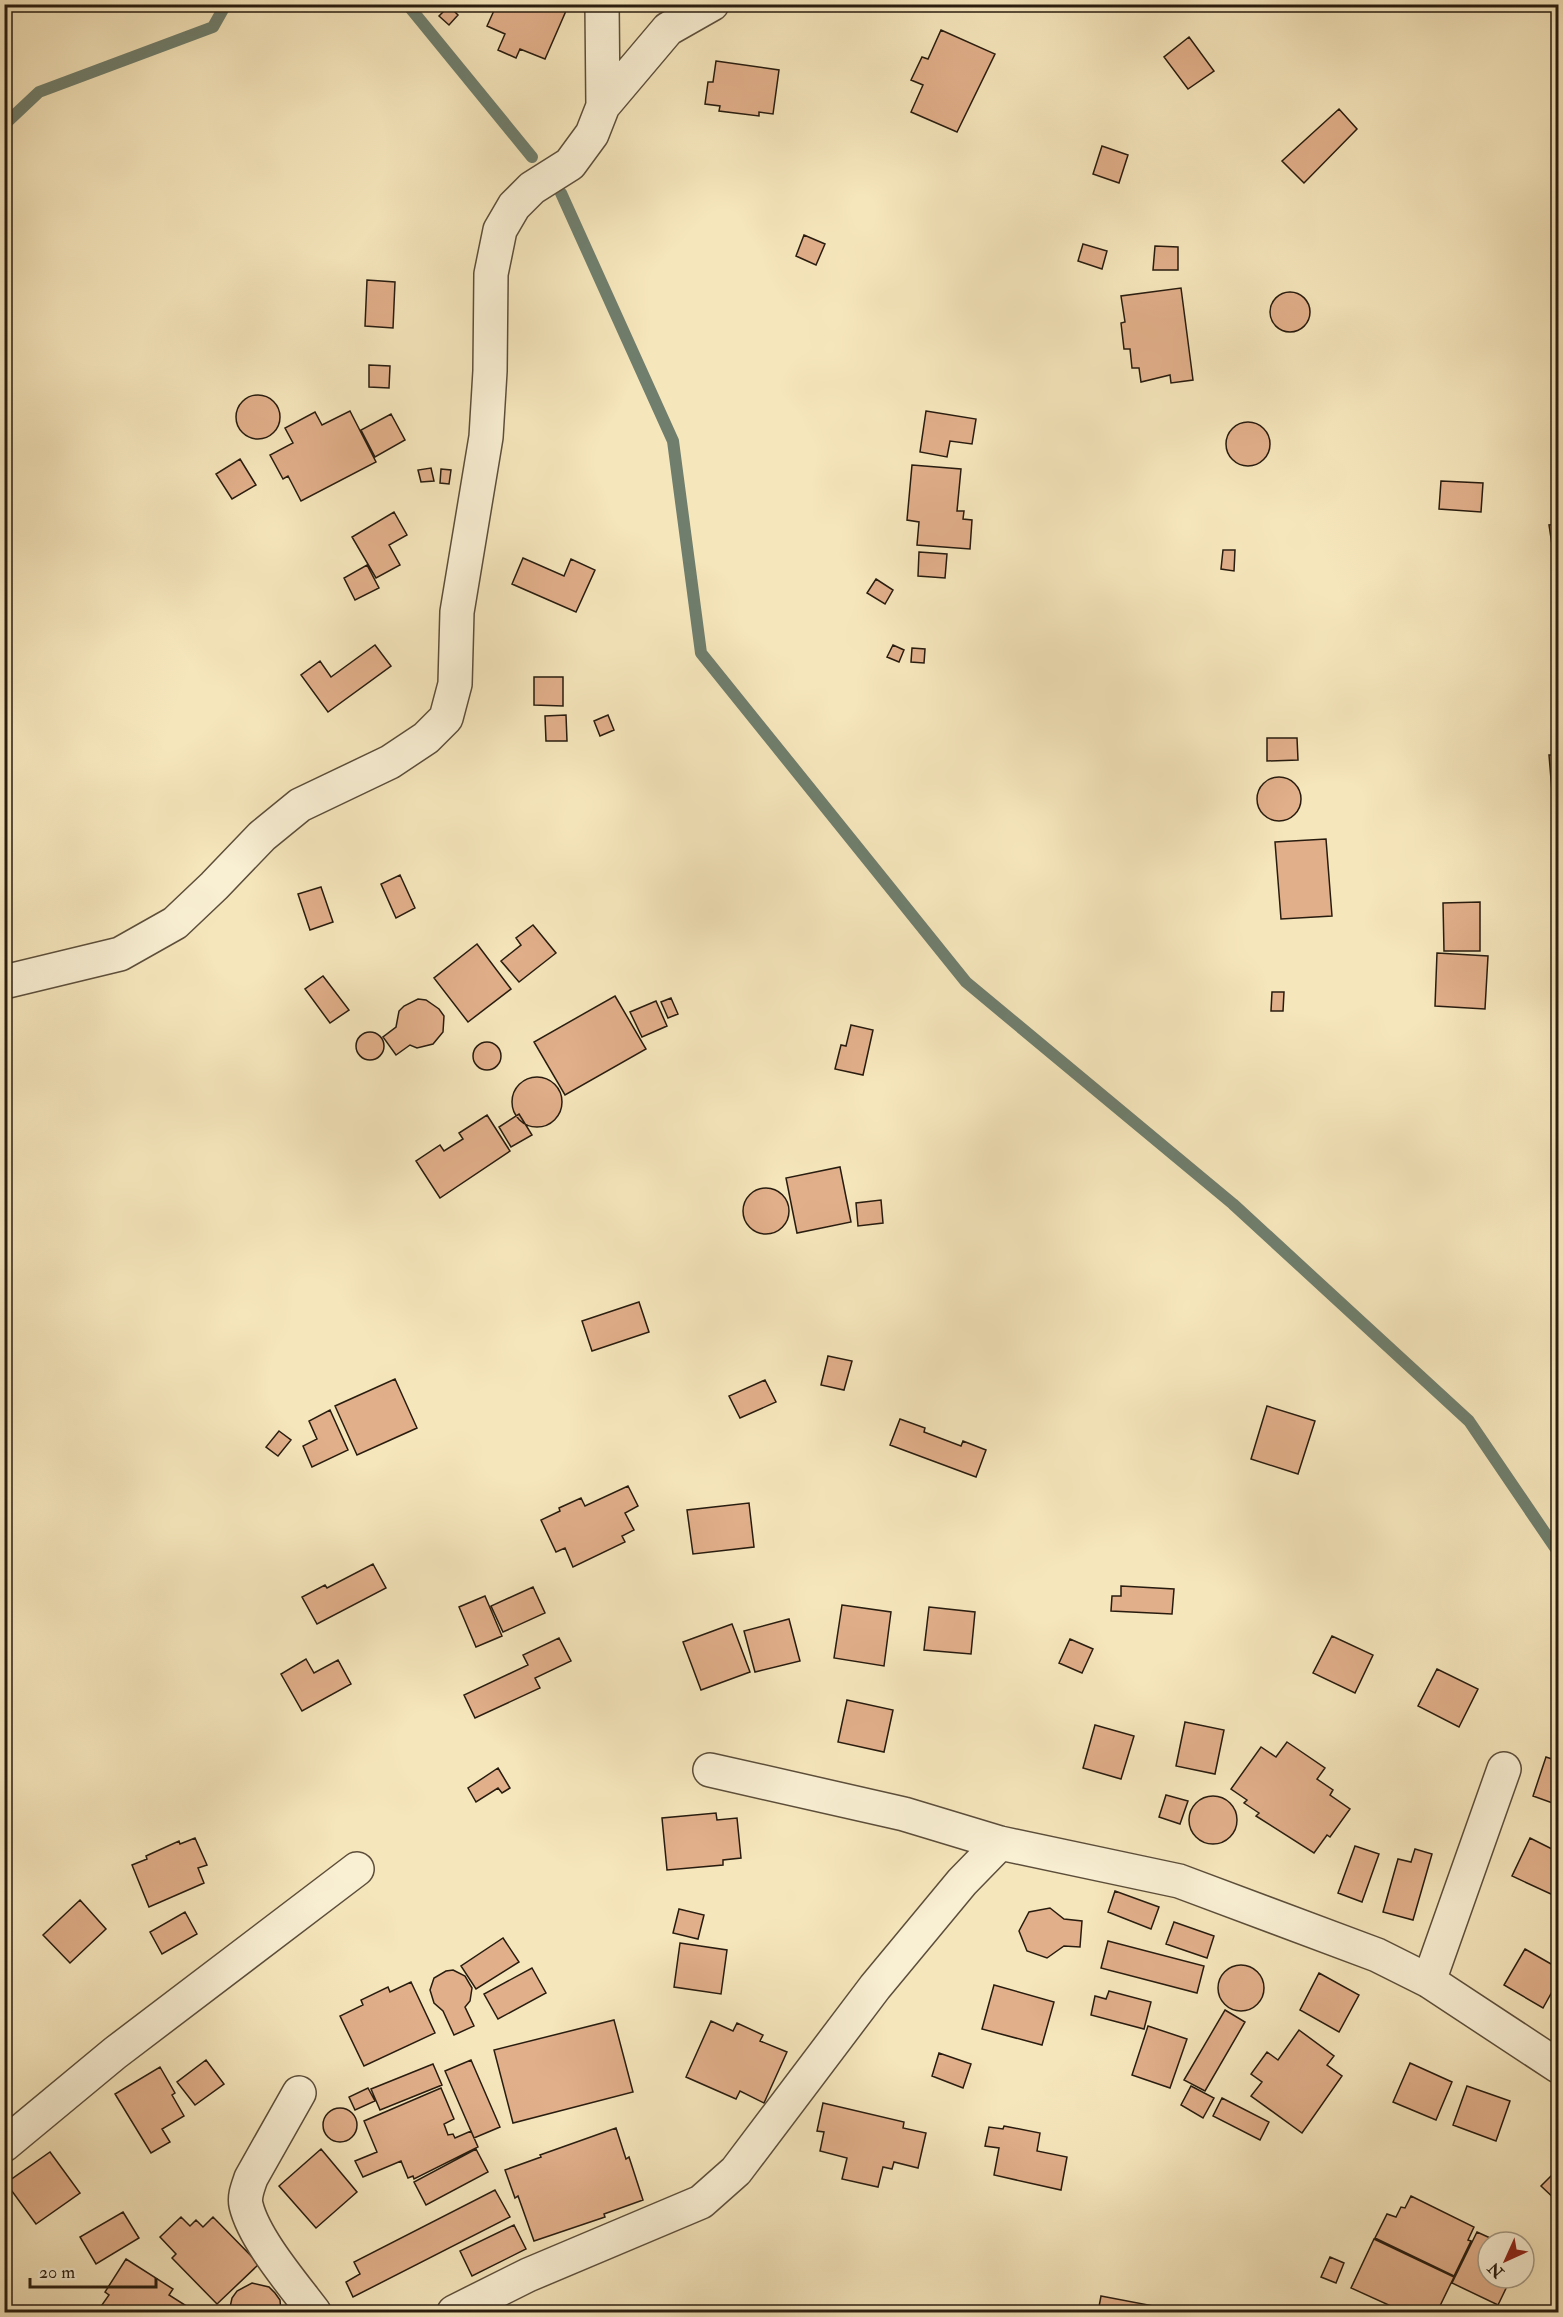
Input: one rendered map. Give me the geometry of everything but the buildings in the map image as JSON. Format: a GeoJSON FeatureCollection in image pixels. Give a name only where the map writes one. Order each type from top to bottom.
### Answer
{"type":"FeatureCollection","features":[{"type":"Feature","properties":{"kind":"street"},"geometry":{"type":"LineString","coordinates":[[602,4],[603,106]]}},
{"type":"Feature","properties":{"kind":"street"},"geometry":{"type":"LineString","coordinates":[[4,982],[120,954],[175,923],[262,836],[300,805],[390,762],[426,738],[446,718],[455,684],[457,612],[486,437],[490,371],[491,274],[500,230],[514,206],[532,188],[570,164],[592,134],[603,106],[668,29],[712,4]]}},
{"type":"Feature","properties":{"kind":"street"},"geometry":{"type":"LineString","coordinates":[[1429,1981],[1504,1769]]}},
{"type":"Feature","properties":{"kind":"street"},"geometry":{"type":"LineString","coordinates":[[710,1770],[904,1814],[1000,1843],[1179,1881],[1377,1955],[1429,1981],[1558,2066]]}},
{"type":"Feature","properties":{"kind":"street"},"geometry":{"type":"LineString","coordinates":[[454,2313],[528,2275],[701,2202],[736,2171],[874,1987],[962,1882],[1000,1843]]}},
{"type":"Feature","properties":{"kind":"street"},"geometry":{"type":"LineString","coordinates":[[4,2145],[116,2053],[357,1869]]}},
{"type":"Feature","properties":{"kind":"street"},"geometry":{"type":"LineString","coordinates":[[299,2093],[251,2178],[246,2191],[246,2204],[259,2235],[314,2313]]}},
{"type":"Feature","properties":{"kind":"waterway"},"geometry":{"type":"LineString","coordinates":[[4,125],[39,92],[213,27],[226,4]]}},
{"type":"Feature","properties":{"kind":"waterway"},"geometry":{"type":"LineString","coordinates":[[407,4],[532,157]]}},
{"type":"Feature","properties":{"kind":"waterway"},"geometry":{"type":"LineString","coordinates":[[561,193],[673,441],[701,653],[966,982],[1233,1204],[1469,1421],[1558,1552]]}}]}
